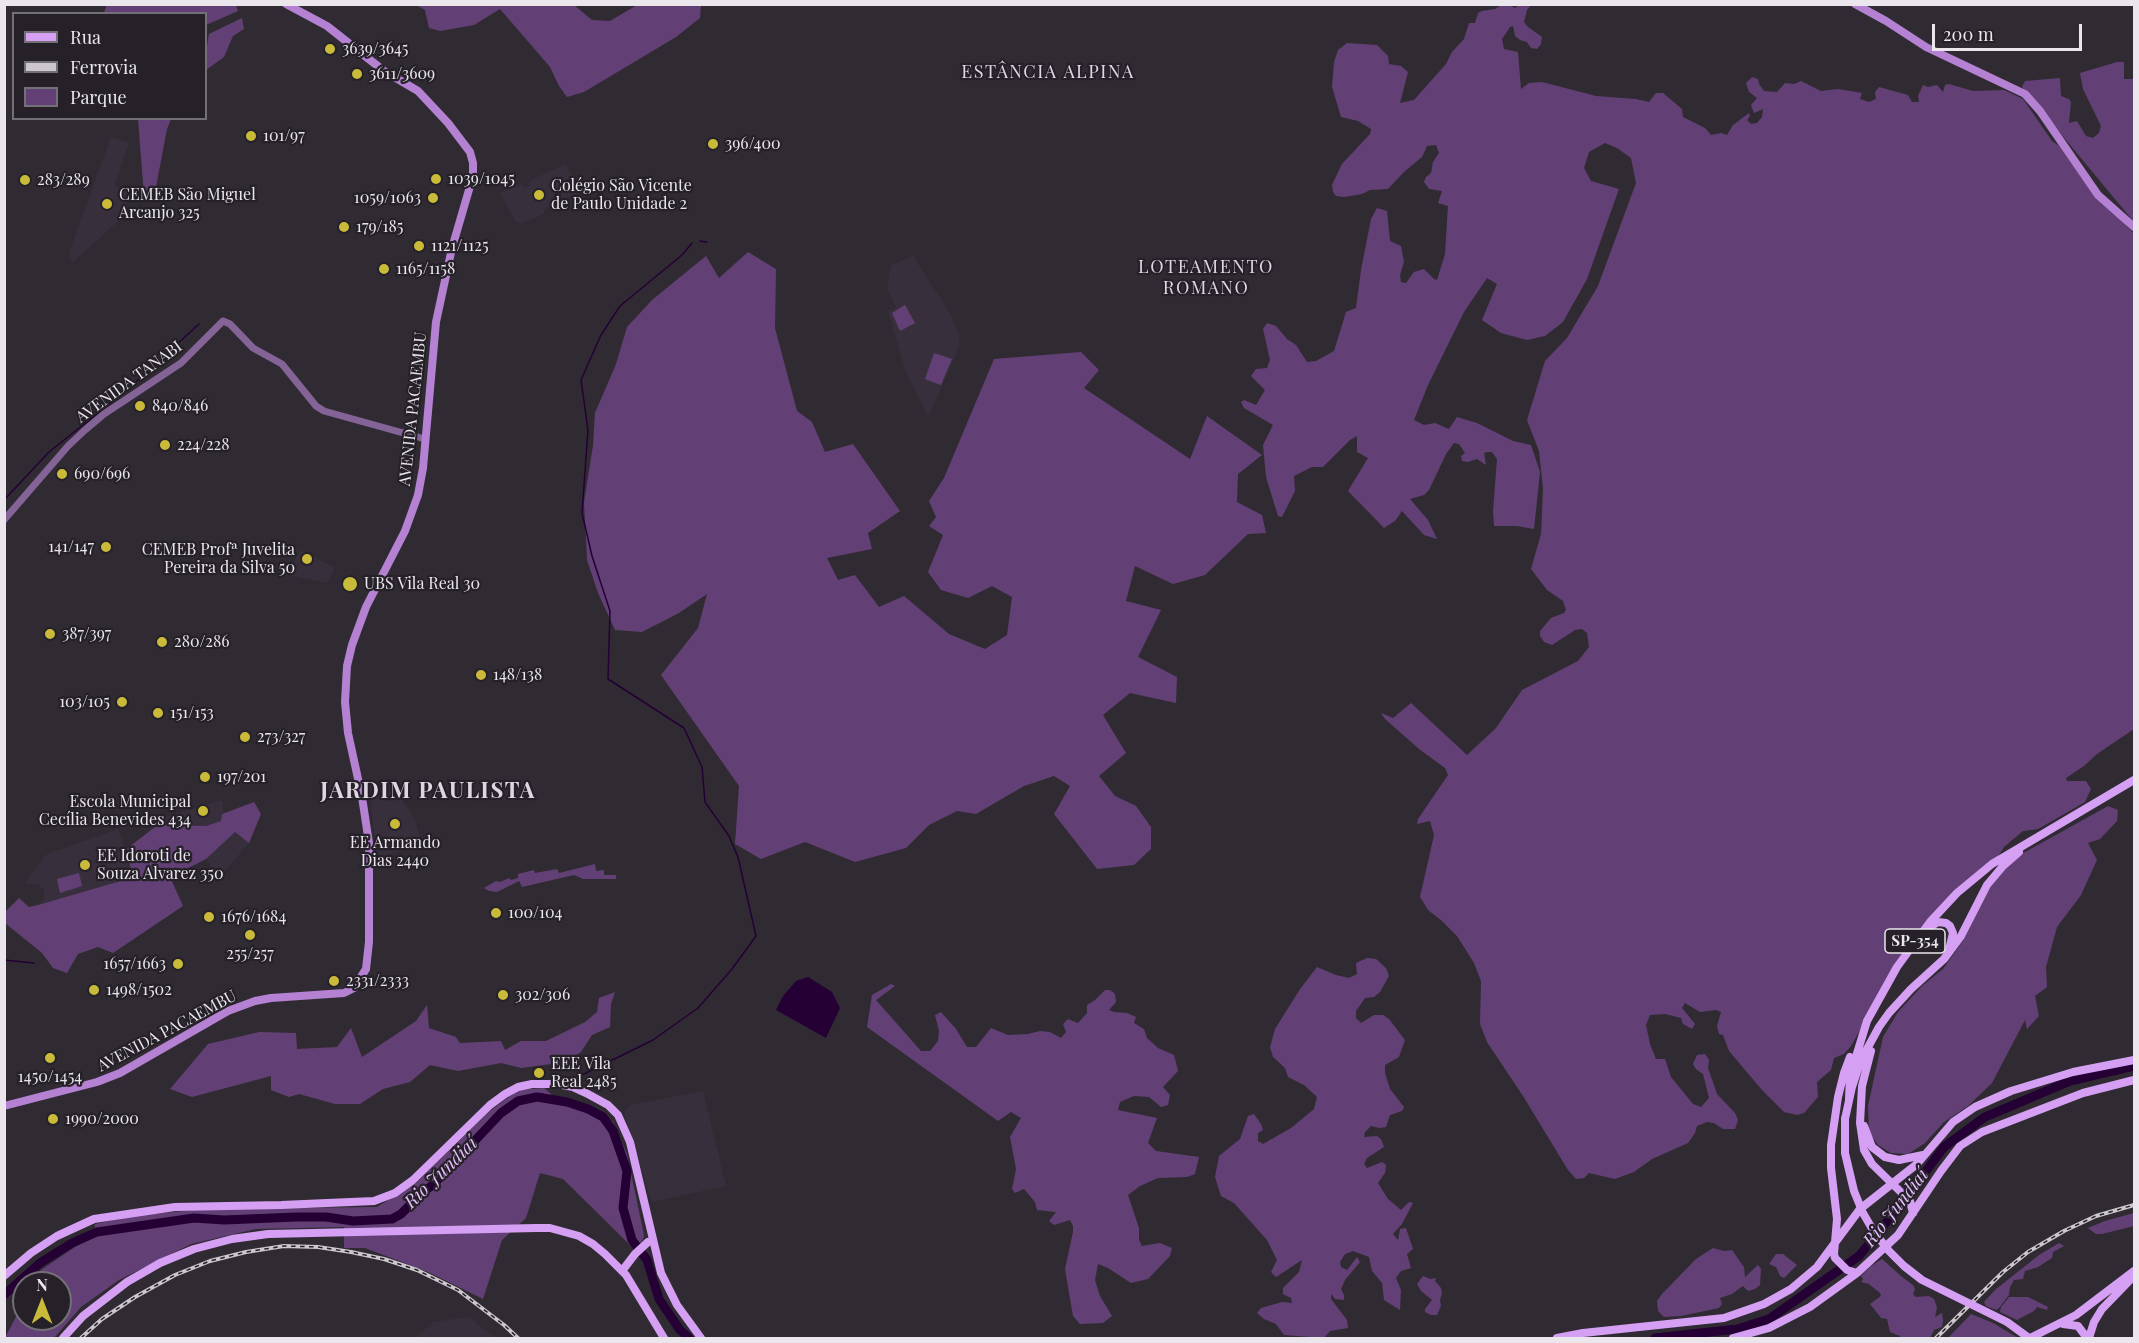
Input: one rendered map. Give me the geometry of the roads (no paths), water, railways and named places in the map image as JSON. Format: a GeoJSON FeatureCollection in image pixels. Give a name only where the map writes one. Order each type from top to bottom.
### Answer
{"type":"FeatureCollection","features":[{"type":"Feature","properties":{"kind":"main road","name":"AVENIDA PACAEMBU"},"geometry":{"type":"LineString","coordinates":[[4,1106],[97,1082],[120,1073],[228,1011],[252,1002],[271,998],[344,993],[354,988],[366,969],[369,942],[369,843],[348,733],[345,702],[347,666],[366,607],[403,536],[413,511],[423,468],[436,322],[452,248],[473,176],[474,163],[470,152],[448,123],[418,91],[384,71],[327,26],[286,4]]}},
{"type":"Feature","properties":{"kind":"main road"},"geometry":{"type":"LineString","coordinates":[[1856,4],[1926,47],[2025,94],[2040,111],[2098,195],[2134,227]]}},
{"type":"Feature","properties":{"kind":"main road","name":"SP-354"},"geometry":{"type":"LineString","coordinates":[[1849,1099],[1850,1076],[1863,1032],[1883,991],[1918,936],[1944,906],[1978,874],[2009,852],[2134,780]]}},
{"type":"Feature","properties":{"kind":"main road","name":"SP-354"},"geometry":{"type":"LineString","coordinates":[[2030,1338],[2007,1322],[1922,1280],[1889,1251],[1874,1232],[1854,1191],[1845,1153],[1845,1119],[1862,1060],[1889,1013],[1948,954],[1961,936],[1981,896],[1996,873],[2012,857],[2048,831]]}},
{"type":"Feature","properties":{"kind":"main road"},"geometry":{"type":"LineString","coordinates":[[1918,936],[1938,922],[1946,923],[1953,933],[1948,954]]}},
{"type":"Feature","properties":{"kind":"main road"},"geometry":{"type":"LineString","coordinates":[[1900,1002],[1880,1031],[1871,1052],[1862,1086],[1861,1135],[1864,1150],[1872,1164],[1910,1201],[1913,1213]]}},
{"type":"Feature","properties":{"kind":"main road"},"geometry":{"type":"LineString","coordinates":[[1857,1273],[1847,1270],[1835,1258],[1837,1219],[1831,1167],[1834,1117],[1844,1072],[1863,1032]]}},
{"type":"Feature","properties":{"kind":"main road"},"geometry":{"type":"LineString","coordinates":[[1557,1338],[1583,1333],[1724,1318],[1764,1304],[1791,1289],[1817,1267],[1860,1209],[1895,1185],[1917,1164],[1953,1122],[1976,1107],[2011,1090],[2073,1072],[2134,1060]]}},
{"type":"Feature","properties":{"kind":"main road"},"geometry":{"type":"LineString","coordinates":[[1733,1338],[1768,1328],[1810,1307],[1857,1273],[1898,1235],[1960,1146],[1982,1132],[2083,1093],[2134,1080]]}},
{"type":"Feature","properties":{"kind":"main road"},"geometry":{"type":"LineString","coordinates":[[4,1276],[31,1253],[57,1236],[94,1219],[175,1207],[374,1201],[395,1193],[413,1180],[490,1105],[505,1094],[532,1084],[557,1084],[573,1087],[608,1105],[618,1115],[630,1142],[649,1243],[667,1286],[701,1338]]}},
{"type":"Feature","properties":{"kind":"main road"},"geometry":{"type":"LineString","coordinates":[[1860,1112],[1866,1136],[1872,1147],[1885,1157],[1899,1160],[1923,1155]]}},
{"type":"Feature","properties":{"kind":"main road"},"geometry":{"type":"LineString","coordinates":[[63,1338],[83,1316],[127,1282],[160,1263],[194,1249],[232,1239],[268,1234],[550,1228],[579,1236],[593,1244],[622,1271],[664,1338]]}},
{"type":"Feature","properties":{"kind":"main road"},"geometry":{"type":"LineString","coordinates":[[622,1271],[631,1259],[649,1243]]}},
{"type":"Feature","properties":{"kind":"main road"},"geometry":{"type":"LineString","coordinates":[[2030,1338],[2076,1315],[2134,1271]]}},
{"type":"Feature","properties":{"kind":"main road"},"geometry":{"type":"LineString","coordinates":[[2088,1338],[2102,1310],[2134,1276]]}},
{"type":"Feature","properties":{"kind":"main road"},"geometry":{"type":"LineString","coordinates":[[2059,1324],[2070,1323],[2078,1326],[2088,1338]]}},
{"type":"Feature","properties":{"kind":"street","name":"AVENIDA TANABI"},"geometry":{"type":"LineString","coordinates":[[4,520],[68,446],[85,430],[104,414],[181,363],[223,321],[230,324],[253,348],[282,364],[316,406],[349,419],[425,439]]}},
{"type":"Feature","properties":{"kind":"waterway"},"geometry":{"type":"LineString","coordinates":[[700,241],[707,242]]}},
{"type":"Feature","properties":{"kind":"waterway"},"geometry":{"type":"LineString","coordinates":[[582,1075],[653,1040],[698,1008],[732,969],[756,936],[738,857],[729,836],[705,802],[702,767],[684,728],[608,679],[610,611],[592,556],[582,513],[588,430],[581,380],[601,335],[620,306],[682,255],[692,243]]}},
{"type":"Feature","properties":{"kind":"waterway"},"geometry":{"type":"LineString","coordinates":[[4,500],[49,452],[127,390],[199,324]]}},
{"type":"Feature","properties":{"kind":"waterway"},"geometry":{"type":"LineString","coordinates":[[4,960],[34,963]]}},
{"type":"Feature","properties":{"kind":"waterway","name":"Rio Jundiaí"},"geometry":{"type":"LineString","coordinates":[[1655,1338],[1737,1329],[1769,1319],[1859,1256],[1944,1147],[1985,1117],[2070,1081],[2134,1066]]}},
{"type":"Feature","properties":{"kind":"waterway","name":"Rio Jundiaí"},"geometry":{"type":"LineString","coordinates":[[537,1097],[543,1094]]}},
{"type":"Feature","properties":{"kind":"waterway","name":"Rio Jundiaí"},"geometry":{"type":"LineString","coordinates":[[4,1295],[40,1263],[72,1243],[97,1232],[194,1218],[224,1220],[326,1217],[353,1221],[392,1219],[401,1214],[433,1185],[501,1113],[518,1101],[537,1097],[567,1102],[588,1109],[603,1117],[613,1131],[627,1171],[623,1208],[632,1240],[647,1260],[659,1299],[680,1330],[689,1338]]}},
{"type":"Feature","properties":{"kind":"railway"},"geometry":{"type":"LineString","coordinates":[[1936,1338],[2003,1272],[2028,1252],[2096,1216],[2134,1205]]}},
{"type":"Feature","properties":{"kind":"railway"},"geometry":{"type":"LineString","coordinates":[[81,1338],[102,1319],[135,1297],[175,1275],[210,1261],[284,1246],[318,1247],[351,1252],[384,1259],[417,1270],[458,1290],[518,1338]]}},
{"type":"Feature","properties":{"kind":"place","name":"3639/3645"},"geometry":{"type":"Point","coordinates":[330,49]}},
{"type":"Feature","properties":{"kind":"place","name":"3611/3609"},"geometry":{"type":"Point","coordinates":[357,74]}},
{"type":"Feature","properties":{"kind":"place","name":"101/97"},"geometry":{"type":"Point","coordinates":[251,136]}},
{"type":"Feature","properties":{"kind":"place","name":"396/400"},"geometry":{"type":"Point","coordinates":[713,144]}},
{"type":"Feature","properties":{"kind":"place","name":"1039/1045"},"geometry":{"type":"Point","coordinates":[436,179]}},
{"type":"Feature","properties":{"kind":"place","name":"283/289"},"geometry":{"type":"Point","coordinates":[25,180]}},
{"type":"Feature","properties":{"kind":"place","name":"Colégio São Vicente de Paulo Unidade 2"},"geometry":{"type":"Point","coordinates":[539,195]}},
{"type":"Feature","properties":{"kind":"place","name":"1059/1063"},"geometry":{"type":"Point","coordinates":[433,198]}},
{"type":"Feature","properties":{"kind":"place","name":"CEMEB São Miguel Arcanjo 325"},"geometry":{"type":"Point","coordinates":[107,204]}},
{"type":"Feature","properties":{"kind":"place","name":"179/185"},"geometry":{"type":"Point","coordinates":[344,227]}},
{"type":"Feature","properties":{"kind":"place","name":"1121/1125"},"geometry":{"type":"Point","coordinates":[419,246]}},
{"type":"Feature","properties":{"kind":"place","name":"1165/1158"},"geometry":{"type":"Point","coordinates":[384,269]}},
{"type":"Feature","properties":{"kind":"place","name":"840/846"},"geometry":{"type":"Point","coordinates":[140,406]}},
{"type":"Feature","properties":{"kind":"place","name":"224/228"},"geometry":{"type":"Point","coordinates":[165,445]}},
{"type":"Feature","properties":{"kind":"place","name":"690/696"},"geometry":{"type":"Point","coordinates":[62,474]}},
{"type":"Feature","properties":{"kind":"place","name":"141/147"},"geometry":{"type":"Point","coordinates":[106,547]}},
{"type":"Feature","properties":{"kind":"place","name":"CEMEB Profª Juvelita Pereira da Silva 50"},"geometry":{"type":"Point","coordinates":[307,559]}},
{"type":"Feature","properties":{"kind":"place","name":"UBS Vila Real 30"},"geometry":{"type":"Point","coordinates":[350,584]}},
{"type":"Feature","properties":{"kind":"place","name":"387/397"},"geometry":{"type":"Point","coordinates":[50,634]}},
{"type":"Feature","properties":{"kind":"place","name":"280/286"},"geometry":{"type":"Point","coordinates":[162,642]}},
{"type":"Feature","properties":{"kind":"place","name":"148/138"},"geometry":{"type":"Point","coordinates":[481,675]}},
{"type":"Feature","properties":{"kind":"place","name":"103/105"},"geometry":{"type":"Point","coordinates":[122,702]}},
{"type":"Feature","properties":{"kind":"place","name":"151/153"},"geometry":{"type":"Point","coordinates":[158,713]}},
{"type":"Feature","properties":{"kind":"place","name":"273/327"},"geometry":{"type":"Point","coordinates":[245,737]}},
{"type":"Feature","properties":{"kind":"place","name":"197/201"},"geometry":{"type":"Point","coordinates":[205,777]}},
{"type":"Feature","properties":{"kind":"place","name":"Escola Municipal Cecília Benevides 434"},"geometry":{"type":"Point","coordinates":[203,811]}},
{"type":"Feature","properties":{"kind":"place","name":"EE Armando Dias 2440"},"geometry":{"type":"Point","coordinates":[395,824]}},
{"type":"Feature","properties":{"kind":"place","name":"EE Idoroti de Souza Alvarez 350"},"geometry":{"type":"Point","coordinates":[85,865]}},
{"type":"Feature","properties":{"kind":"place","name":"100/104"},"geometry":{"type":"Point","coordinates":[496,913]}},
{"type":"Feature","properties":{"kind":"place","name":"1676/1684"},"geometry":{"type":"Point","coordinates":[209,917]}},
{"type":"Feature","properties":{"kind":"place","name":"255/257"},"geometry":{"type":"Point","coordinates":[250,935]}},
{"type":"Feature","properties":{"kind":"place","name":"1657/1663"},"geometry":{"type":"Point","coordinates":[178,964]}},
{"type":"Feature","properties":{"kind":"place","name":"2331/2333"},"geometry":{"type":"Point","coordinates":[334,981]}},
{"type":"Feature","properties":{"kind":"place","name":"1498/1502"},"geometry":{"type":"Point","coordinates":[94,990]}},
{"type":"Feature","properties":{"kind":"place","name":"302/306"},"geometry":{"type":"Point","coordinates":[503,995]}},
{"type":"Feature","properties":{"kind":"place","name":"1450/1454"},"geometry":{"type":"Point","coordinates":[50,1058]}},
{"type":"Feature","properties":{"kind":"place","name":"EEE Vila Real 2485"},"geometry":{"type":"Point","coordinates":[539,1073]}},
{"type":"Feature","properties":{"kind":"place","name":"1990/2000"},"geometry":{"type":"Point","coordinates":[53,1119]}},
{"type":"Feature","properties":{"kind":"district","name":"ESTÂNCIA ALPINA"},"geometry":{"type":"Point","coordinates":[1048,72]}},
{"type":"Feature","properties":{"kind":"district","name":"LOTEAMENTO ROMANO"},"geometry":{"type":"Point","coordinates":[1206,277]}},
{"type":"Feature","properties":{"kind":"district","name":"JARDIM PAULISTA"},"geometry":{"type":"Point","coordinates":[428,791]}}]}
